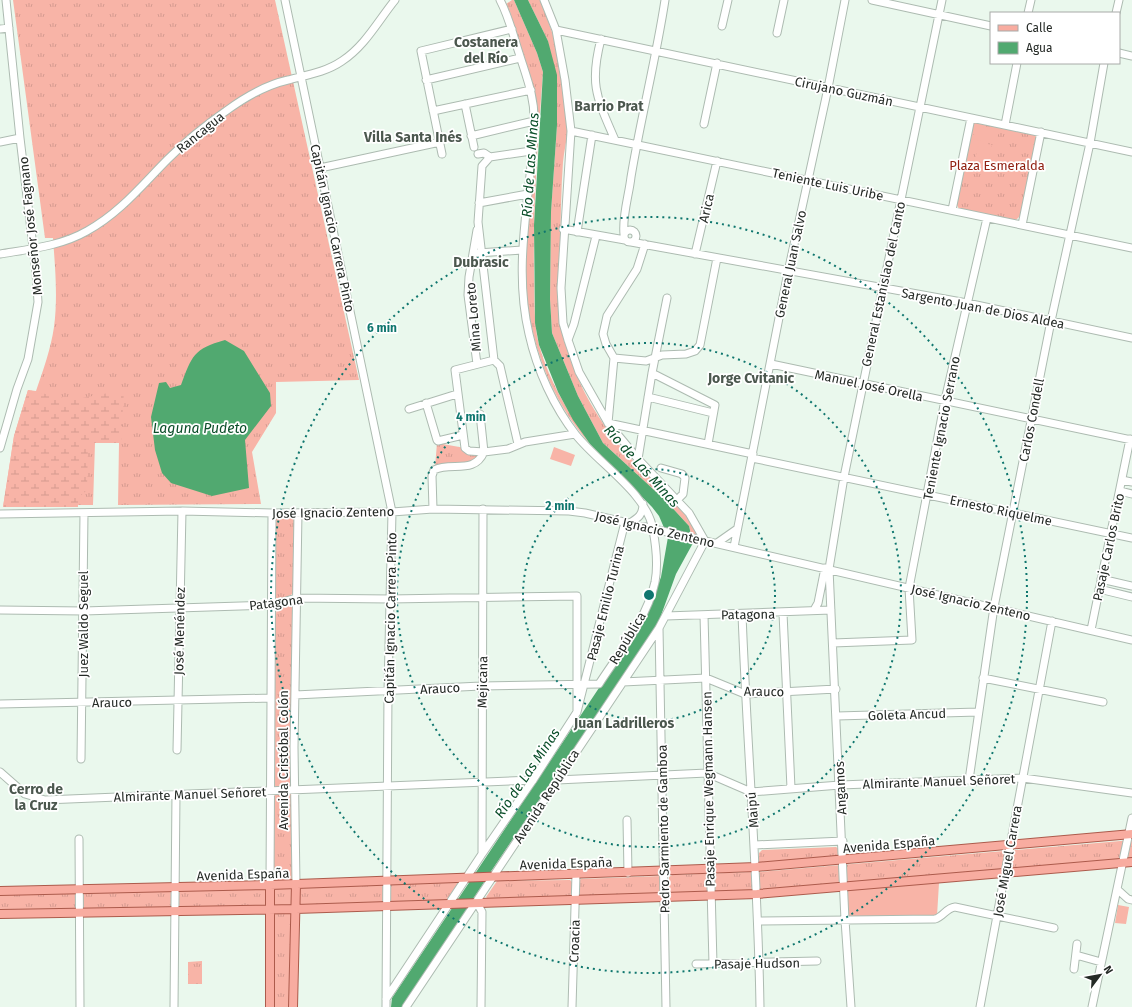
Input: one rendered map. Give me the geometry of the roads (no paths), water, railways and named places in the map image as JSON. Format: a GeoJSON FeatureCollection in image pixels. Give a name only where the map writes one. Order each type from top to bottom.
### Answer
{"type":"FeatureCollection","features":[{"type":"Feature","properties":{"kind":"main road","name":"Avenida España"},"geometry":{"type":"LineString","coordinates":[[0,891],[80,891],[756,868],[1130,834]]}},
{"type":"Feature","properties":{"kind":"main road"},"geometry":{"type":"LineString","coordinates":[[0,914],[270,910],[757,894],[1128,862]]}},
{"type":"Feature","properties":{"kind":"main road","name":"Avenida Cristóbal Colón"},"geometry":{"type":"LineString","coordinates":[[293,1007],[296,884]]}},
{"type":"Feature","properties":{"kind":"main road","name":"Avenida Cristóbal Colón"},"geometry":{"type":"LineString","coordinates":[[270,885],[270,1007]]}},
{"type":"Feature","properties":{"kind":"street","name":"Monseñor José Fagnano"},"geometry":{"type":"LineString","coordinates":[[0,448],[28,359],[34,333],[38,302],[6,0]]}},
{"type":"Feature","properties":{"kind":"street","name":"Capitán Ignacio Carrera Pinto"},"geometry":{"type":"LineString","coordinates":[[285,0],[392,512],[388,691],[386,1001]]}},
{"type":"Feature","properties":{"kind":"street","name":"Rancagua"},"geometry":{"type":"LineString","coordinates":[[0,254],[72,238],[102,222],[130,199],[184,144],[226,110],[260,90],[277,83],[331,68],[351,55],[362,44],[395,0]]}},
{"type":"Feature","properties":{"kind":"street"},"geometry":{"type":"LineString","coordinates":[[500,0],[512,29],[531,90],[534,121],[522,250],[521,284],[529,335],[549,392],[575,434],[592,455],[643,504],[656,530]]}},
{"type":"Feature","properties":{"kind":"street"},"geometry":{"type":"LineString","coordinates":[[544,0],[556,30],[565,80],[571,131],[563,229],[561,305],[568,340],[579,372],[608,423],[638,459],[689,513],[702,540]]}},
{"type":"Feature","properties":{"kind":"street"},"geometry":{"type":"LineString","coordinates":[[626,209],[634,233],[634,240],[627,239],[626,209],[637,145],[657,50],[665,0]]}},
{"type":"Feature","properties":{"kind":"street"},"geometry":{"type":"LineString","coordinates":[[722,26],[728,0]]}},
{"type":"Feature","properties":{"kind":"street"},"geometry":{"type":"LineString","coordinates":[[777,33],[784,0]]}},
{"type":"Feature","properties":{"kind":"street","name":"General Juan Salvo"},"geometry":{"type":"LineString","coordinates":[[734,547],[788,272],[828,88],[845,0]]}},
{"type":"Feature","properties":{"kind":"street"},"geometry":{"type":"LineString","coordinates":[[872,0],[990,26]]}},
{"type":"Feature","properties":{"kind":"street","name":"General Estanislao del Canto"},"geometry":{"type":"LineString","coordinates":[[827,568],[863,383],[921,108],[942,0]]}},
{"type":"Feature","properties":{"kind":"street"},"geometry":{"type":"LineString","coordinates":[[1028,12],[1031,0]]}},
{"type":"Feature","properties":{"kind":"street"},"geometry":{"type":"LineString","coordinates":[[1116,12],[1119,0]]}},
{"type":"Feature","properties":{"kind":"street"},"geometry":{"type":"LineString","coordinates":[[0,29],[9,28]]}},
{"type":"Feature","properties":{"kind":"street"},"geometry":{"type":"LineString","coordinates":[[442,154],[420,51],[512,29]]}},
{"type":"Feature","properties":{"kind":"street","name":"Cirujano Guzmán"},"geometry":{"type":"LineString","coordinates":[[556,30],[657,50],[921,108],[1090,142],[1132,152]]}},
{"type":"Feature","properties":{"kind":"street"},"geometry":{"type":"LineString","coordinates":[[601,39],[596,58],[594,80],[597,96],[615,140]]}},
{"type":"Feature","properties":{"kind":"street"},"geometry":{"type":"LineString","coordinates":[[1120,53],[1132,56]]}},
{"type":"Feature","properties":{"kind":"street"},"geometry":{"type":"LineString","coordinates":[[426,80],[520,58]]}},
{"type":"Feature","properties":{"kind":"street"},"geometry":{"type":"LineString","coordinates":[[704,124],[717,63]]}},
{"type":"Feature","properties":{"kind":"street"},"geometry":{"type":"LineString","coordinates":[[1005,125],[1017,64]]}},
{"type":"Feature","properties":{"kind":"street","name":"Carlos Condell"},"geometry":{"type":"LineString","coordinates":[[969,780],[994,607],[1051,321],[1071,235],[1090,142],[1104,64]]}},
{"type":"Feature","properties":{"kind":"street"},"geometry":{"type":"LineString","coordinates":[[433,111],[531,90]]}},
{"type":"Feature","properties":{"kind":"street"},"geometry":{"type":"LineString","coordinates":[[465,104],[474,146]]}},
{"type":"Feature","properties":{"kind":"street"},"geometry":{"type":"LineString","coordinates":[[952,210],[971,118]]}},
{"type":"Feature","properties":{"kind":"street"},"geometry":{"type":"LineString","coordinates":[[471,136],[534,121]]}},
{"type":"Feature","properties":{"kind":"street","name":"Teniente Luis Uribe"},"geometry":{"type":"LineString","coordinates":[[571,131],[1132,248]]}},
{"type":"Feature","properties":{"kind":"street"},"geometry":{"type":"LineString","coordinates":[[1022,225],[1041,132]]}},
{"type":"Feature","properties":{"kind":"street"},"geometry":{"type":"LineString","coordinates":[[577,232],[592,135]]}},
{"type":"Feature","properties":{"kind":"street"},"geometry":{"type":"LineString","coordinates":[[0,142],[20,138]]}},
{"type":"Feature","properties":{"kind":"street"},"geometry":{"type":"LineString","coordinates":[[320,168],[440,142]]}},
{"type":"Feature","properties":{"kind":"street"},"geometry":{"type":"LineString","coordinates":[[518,444],[500,366],[494,360],[478,222],[482,166],[490,157],[531,151]]}},
{"type":"Feature","properties":{"kind":"street"},"geometry":{"type":"LineString","coordinates":[[478,154],[484,153],[490,157]]}},
{"type":"Feature","properties":{"kind":"street","name":"Arica"},"geometry":{"type":"LineString","coordinates":[[695,254],[716,161]]}},
{"type":"Feature","properties":{"kind":"street"},"geometry":{"type":"LineString","coordinates":[[479,203],[528,194]]}},
{"type":"Feature","properties":{"kind":"street","name":"Teniente Ignacio Serrano"},"geometry":{"type":"LineString","coordinates":[[833,643],[912,640],[909,588],[945,400],[987,218]]}},
{"type":"Feature","properties":{"kind":"street","name":"Mina Loreto"},"geometry":{"type":"LineString","coordinates":[[477,364],[468,295],[469,277],[478,222]]}},
{"type":"Feature","properties":{"kind":"street","name":"Sargento Juan de Dios Aldea"},"geometry":{"type":"LineString","coordinates":[[563,229],[596,236],[627,239],[645,244],[788,272],[967,303],[1132,338]]}},
{"type":"Feature","properties":{"kind":"street"},"geometry":{"type":"LineString","coordinates":[[608,423],[614,358],[603,339],[607,316],[637,269],[645,244],[634,233]]}},
{"type":"Feature","properties":{"kind":"street"},"geometry":{"type":"LineString","coordinates":[[568,340],[574,324],[596,236]]}},
{"type":"Feature","properties":{"kind":"street"},"geometry":{"type":"LineString","coordinates":[[474,253],[522,250]]}},
{"type":"Feature","properties":{"kind":"street"},"geometry":{"type":"LineString","coordinates":[[614,358],[646,361],[655,359],[662,355],[686,354],[695,351],[700,345],[717,258]]}},
{"type":"Feature","properties":{"kind":"street"},"geometry":{"type":"LineString","coordinates":[[638,459],[652,373],[667,298]]}},
{"type":"Feature","properties":{"kind":"street"},"geometry":{"type":"LineString","coordinates":[[494,360],[455,370],[465,448],[484,452],[508,449],[518,444],[575,434]]}},
{"type":"Feature","properties":{"kind":"street","name":"Manuel José Orella"},"geometry":{"type":"LineString","coordinates":[[771,364],[1131,439]]}},
{"type":"Feature","properties":{"kind":"street"},"geometry":{"type":"LineString","coordinates":[[652,373],[715,405],[708,444]]}},
{"type":"Feature","properties":{"kind":"street"},"geometry":{"type":"LineString","coordinates":[[409,409],[457,394]]}},
{"type":"Feature","properties":{"kind":"street"},"geometry":{"type":"LineString","coordinates":[[648,397],[713,413]]}},
{"type":"Feature","properties":{"kind":"street"},"geometry":{"type":"LineString","coordinates":[[426,403],[436,440],[438,441],[463,435]]}},
{"type":"Feature","properties":{"kind":"street"},"geometry":{"type":"LineString","coordinates":[[433,509],[432,476],[434,470],[468,466],[475,462],[484,452],[480,414]]}},
{"type":"Feature","properties":{"kind":"street","name":"Ernesto Riquelme"},"geometry":{"type":"LineString","coordinates":[[608,423],[708,444],[752,456],[844,477],[1132,538]]}},
{"type":"Feature","properties":{"kind":"street","name":"Pasaje Carlos Brito"},"geometry":{"type":"LineString","coordinates":[[1091,630],[1131,439]]}},
{"type":"Feature","properties":{"kind":"street"},"geometry":{"type":"LineString","coordinates":[[661,468],[682,474],[685,478],[683,494],[677,500]]}},
{"type":"Feature","properties":{"kind":"street"},"geometry":{"type":"LineString","coordinates":[[1122,480],[1132,482]]}},
{"type":"Feature","properties":{"kind":"street"},"geometry":{"type":"LineString","coordinates":[[1120,491],[1132,494]]}},
{"type":"Feature","properties":{"kind":"street"},"geometry":{"type":"LineString","coordinates":[[627,523],[639,518],[643,510],[643,504]]}},
{"type":"Feature","properties":{"kind":"street","name":"José Ignacio Zenteno"},"geometry":{"type":"LineString","coordinates":[[0,514],[182,511],[272,513],[392,512],[433,509],[569,511],[827,568],[1132,640]]}},
{"type":"Feature","properties":{"kind":"street","name":"Mejicana"},"geometry":{"type":"LineString","coordinates":[[482,854],[481,686],[484,597],[483,509]]}},
{"type":"Feature","properties":{"kind":"street","name":"José Menéndez"},"geometry":{"type":"LineString","coordinates":[[177,750],[182,511]]}},
{"type":"Feature","properties":{"kind":"street","name":"Juez Waldo Seguel"},"geometry":{"type":"LineString","coordinates":[[81,759],[83,702],[84,513]]}},
{"type":"Feature","properties":{"kind":"street","name":"Avenida Cristóbal Colón"},"geometry":{"type":"LineString","coordinates":[[270,885],[273,605],[272,513]]}},
{"type":"Feature","properties":{"kind":"street","name":"Avenida Cristóbal Colón"},"geometry":{"type":"LineString","coordinates":[[296,884],[295,695],[298,513]]}},
{"type":"Feature","properties":{"kind":"street","name":"Pasaje Emilio Turina"},"geometry":{"type":"LineString","coordinates":[[577,712],[627,523]]}},
{"type":"Feature","properties":{"kind":"street"},"geometry":{"type":"LineString","coordinates":[[717,543],[737,529]]}},
{"type":"Feature","properties":{"kind":"street","name":"República"},"geometry":{"type":"LineString","coordinates":[[585,684],[599,684],[637,624],[650,597],[656,569],[656,530]]}},
{"type":"Feature","properties":{"kind":"street","name":"Avenida República"},"geometry":{"type":"LineString","coordinates":[[406,1007],[659,628],[702,540]]}},
{"type":"Feature","properties":{"kind":"street"},"geometry":{"type":"LineString","coordinates":[[814,610],[818,603],[827,568]]}},
{"type":"Feature","properties":{"kind":"street","name":"Angamos"},"geometry":{"type":"LineString","coordinates":[[827,568],[836,689],[845,920],[852,1007]]}},
{"type":"Feature","properties":{"kind":"street"},"geometry":{"type":"LineString","coordinates":[[1102,579],[1132,586]]}},
{"type":"Feature","properties":{"kind":"street"},"geometry":{"type":"LineString","coordinates":[[1099,589],[1132,597]]}},
{"type":"Feature","properties":{"kind":"street","name":"Patagona"},"geometry":{"type":"LineString","coordinates":[[0,610],[84,611],[179,609],[273,605],[296,598],[390,599],[576,596],[576,684]]}},
{"type":"Feature","properties":{"kind":"street","name":"Patagona"},"geometry":{"type":"LineString","coordinates":[[666,616],[783,613],[831,610]]}},
{"type":"Feature","properties":{"kind":"street"},"geometry":{"type":"LineString","coordinates":[[783,613],[792,788]]}},
{"type":"Feature","properties":{"kind":"street","name":"Maipú"},"geometry":{"type":"LineString","coordinates":[[742,614],[750,792],[755,845],[759,921],[760,1007]]}},
{"type":"Feature","properties":{"kind":"street","name":"Pasaje Enrique Wegmann Hansen"},"geometry":{"type":"LineString","coordinates":[[704,615],[709,869],[713,964]]}},
{"type":"Feature","properties":{"kind":"street","name":"José Miguel Carrera"},"geometry":{"type":"LineString","coordinates":[[980,1007],[1052,621]]}},
{"type":"Feature","properties":{"kind":"street","name":"Pedro Sarmiento de Gamboa"},"geometry":{"type":"LineString","coordinates":[[659,628],[666,1007]]}},
{"type":"Feature","properties":{"kind":"street","name":"Arauco"},"geometry":{"type":"LineString","coordinates":[[623,682],[706,678],[745,694],[836,689]]}},
{"type":"Feature","properties":{"kind":"street"},"geometry":{"type":"LineString","coordinates":[[983,678],[1103,702]]}},
{"type":"Feature","properties":{"kind":"street"},"geometry":{"type":"LineString","coordinates":[[576,684],[577,712]]}},
{"type":"Feature","properties":{"kind":"street","name":"Arauco"},"geometry":{"type":"LineString","coordinates":[[295,695],[481,686],[585,684]]}},
{"type":"Feature","properties":{"kind":"street","name":"Arauco"},"geometry":{"type":"LineString","coordinates":[[0,704],[271,698]]}},
{"type":"Feature","properties":{"kind":"street","name":"Avenida República"},"geometry":{"type":"LineString","coordinates":[[381,1007],[577,712]]}},
{"type":"Feature","properties":{"kind":"street","name":"Goleta Ancud"},"geometry":{"type":"LineString","coordinates":[[837,716],[978,712]]}},
{"type":"Feature","properties":{"kind":"street","name":"Almirante Manuel Señoret"},"geometry":{"type":"LineString","coordinates":[[0,772],[25,794],[40,799],[533,780]]}},
{"type":"Feature","properties":{"kind":"street","name":"Almirante Manuel Señoret"},"geometry":{"type":"LineString","coordinates":[[557,780],[707,773],[750,792],[840,785],[1022,778],[1132,793]]}},
{"type":"Feature","properties":{"kind":"street"},"geometry":{"type":"LineString","coordinates":[[174,1007],[176,794]]}},
{"type":"Feature","properties":{"kind":"street"},"geometry":{"type":"LineString","coordinates":[[1092,1007],[1118,890],[1128,862],[1132,818]]}},
{"type":"Feature","properties":{"kind":"street"},"geometry":{"type":"LineString","coordinates":[[627,820],[628,873]]}},
{"type":"Feature","properties":{"kind":"street"},"geometry":{"type":"LineString","coordinates":[[80,839],[80,1007]]}},
{"type":"Feature","properties":{"kind":"street"},"geometry":{"type":"LineString","coordinates":[[755,845],[843,841]]}},
{"type":"Feature","properties":{"kind":"street","name":"Croacia"},"geometry":{"type":"LineString","coordinates":[[572,1007],[576,874]]}},
{"type":"Feature","properties":{"kind":"street"},"geometry":{"type":"LineString","coordinates":[[1118,890],[1128,899],[1132,900]]}},
{"type":"Feature","properties":{"kind":"street"},"geometry":{"type":"LineString","coordinates":[[475,904],[482,912],[481,1007]]}},
{"type":"Feature","properties":{"kind":"street"},"geometry":{"type":"LineString","coordinates":[[759,921],[935,919],[940,917],[949,908],[955,907],[1054,928]]}},
{"type":"Feature","properties":{"kind":"street"},"geometry":{"type":"LineString","coordinates":[[1074,969],[1077,944]]}},
{"type":"Feature","properties":{"kind":"street"},"geometry":{"type":"LineString","coordinates":[[1076,955],[1102,962]]}},
{"type":"Feature","properties":{"kind":"street","name":"Pasaje Hudson"},"geometry":{"type":"LineString","coordinates":[[696,964],[817,961]]}},
{"type":"Feature","properties":{"kind":"water"},"geometry":{"type":"Polygon","coordinates":[[[514,0],[528,0],[548,41],[557,75],[557,125],[551,212],[550,299],[552,333],[578,396],[603,443],[666,501],[689,526],[693,543],[676,574],[659,621],[640,651],[492,870],[403,1007],[391,1007],[392,998],[639,628],[651,605],[661,577],[668,537],[659,516],[652,507],[590,444],[573,420],[558,392],[539,345],[535,323],[534,225],[543,72],[537,53],[514,0]]]}},
{"type":"Feature","properties":{"kind":"water","name":"Laguna Pudeto"},"geometry":{"type":"Polygon","coordinates":[[[225,340],[244,351],[270,393],[271,406],[245,440],[249,488],[212,496],[171,483],[162,473],[155,450],[151,417],[159,383],[166,382],[170,388],[181,385],[191,360],[195,355],[214,343],[225,340]]]}},
{"type":"Feature","properties":{"kind":"district","name":"Costanera del Río"},"geometry":{"type":"Point","coordinates":[486,50]}},
{"type":"Feature","properties":{"kind":"district","name":"Barrio Prat"},"geometry":{"type":"Point","coordinates":[609,106]}},
{"type":"Feature","properties":{"kind":"district","name":"Villa Santa Inés"},"geometry":{"type":"Point","coordinates":[413,137]}},
{"type":"Feature","properties":{"kind":"district","name":"Dubrasic"},"geometry":{"type":"Point","coordinates":[481,262]}},
{"type":"Feature","properties":{"kind":"district","name":"Jorge Cvitanic"},"geometry":{"type":"Point","coordinates":[751,378]}},
{"type":"Feature","properties":{"kind":"district","name":"Juan Ladrilleros"},"geometry":{"type":"Point","coordinates":[624,723]}},
{"type":"Feature","properties":{"kind":"district","name":"Cerro de la Cruz"},"geometry":{"type":"Point","coordinates":[36,798]}},
{"type":"Feature","properties":{"kind":"water label","name":"Río de Las Minas"},"geometry":{"type":"Point","coordinates":[530,165]}},
{"type":"Feature","properties":{"kind":"water label","name":"Río de Las Minas"},"geometry":{"type":"Point","coordinates":[642,466]}},
{"type":"Feature","properties":{"kind":"water label","name":"Río de Las Minas"},"geometry":{"type":"Point","coordinates":[527,773]}},
{"type":"Feature","properties":{"kind":"park label","name":"Plaza Esmeralda"},"geometry":{"type":"Point","coordinates":[997,165]}}]}
